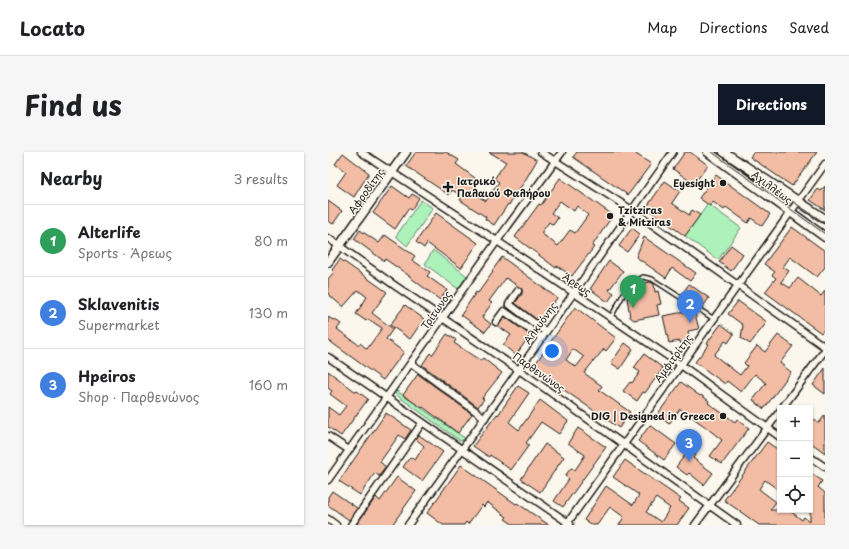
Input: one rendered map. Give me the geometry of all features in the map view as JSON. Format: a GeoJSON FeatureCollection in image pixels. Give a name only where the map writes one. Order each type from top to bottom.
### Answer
{"type":"FeatureCollection","features":[{"type":"Feature","properties":{"kind":"main road","name":"Αφροδίτης"},"geometry":{"type":"LineString","coordinates":[[328,262],[406,152]]}},
{"type":"Feature","properties":{"kind":"main road","name":"Αχιλλέως"},"geometry":{"type":"LineString","coordinates":[[708,152],[825,237]]}},
{"type":"Feature","properties":{"kind":"main road","name":"Αχιλλέως"},"geometry":{"type":"LineString","coordinates":[[724,152],[825,219]]}},
{"type":"Feature","properties":{"kind":"street","name":"Άρεως"},"geometry":{"type":"LineString","coordinates":[[361,152],[497,241],[681,365],[777,435]]}},
{"type":"Feature","properties":{"kind":"street"},"geometry":{"type":"LineString","coordinates":[[541,152],[632,210],[739,284],[825,347]]}},
{"type":"Feature","properties":{"kind":"street","name":"Τρίτωνος"},"geometry":{"type":"LineString","coordinates":[[328,480],[497,241],[562,152]]}},
{"type":"Feature","properties":{"kind":"street","name":"Αλκυόνης"},"geometry":{"type":"LineString","coordinates":[[408,525],[574,294],[673,152]]}},
{"type":"Feature","properties":{"kind":"street","name":"Αμφιτρίτης"},"geometry":{"type":"LineString","coordinates":[[568,524],[825,164]]}},
{"type":"Feature","properties":{"kind":"street","name":"Παρθενώνος"},"geometry":{"type":"LineString","coordinates":[[328,238],[519,370],[737,525]]}},
{"type":"Feature","properties":{"kind":"street"},"geometry":{"type":"LineString","coordinates":[[518,291],[509,304],[546,332]]}},
{"type":"Feature","properties":{"kind":"street"},"geometry":{"type":"LineString","coordinates":[[496,322],[504,311],[542,338]]}},
{"type":"Feature","properties":{"kind":"street"},"geometry":{"type":"LineString","coordinates":[[784,405],[825,350]]}},
{"type":"Feature","properties":{"kind":"street"},"geometry":{"type":"LineString","coordinates":[[328,357],[568,524]]}},
{"type":"Feature","properties":{"kind":"street"},"geometry":{"type":"LineString","coordinates":[[411,363],[485,418]]}},
{"type":"Feature","properties":{"kind":"street"},"geometry":{"type":"LineString","coordinates":[[695,525],[777,415]]}},
{"type":"Feature","properties":{"kind":"street"},"geometry":{"type":"LineString","coordinates":[[351,525],[422,423]]}},
{"type":"Feature","properties":{"kind":"street"},"geometry":{"type":"LineString","coordinates":[[328,436],[349,450]]}},
{"type":"Feature","properties":{"kind":"street"},"geometry":{"type":"LineString","coordinates":[[813,459],[825,467]]}},
{"type":"Feature","properties":{"kind":"street"},"geometry":{"type":"LineString","coordinates":[[328,519],[336,525]]}},
{"type":"Feature","properties":{"kind":"lane"},"geometry":{"type":"LineString","coordinates":[[610,318],[628,286],[643,277],[652,279],[714,319]]}},
{"type":"Feature","properties":{"kind":"green space"},"geometry":{"type":"Polygon","coordinates":[[[421,200],[433,208],[407,246],[396,236],[421,200]]]}},
{"type":"Feature","properties":{"kind":"green space"},"geometry":{"type":"Polygon","coordinates":[[[708,204],[741,228],[718,260],[685,236],[708,204]]]}},
{"type":"Feature","properties":{"kind":"green space"},"geometry":{"type":"Polygon","coordinates":[[[433,250],[467,276],[458,289],[425,264],[433,250]]]}},
{"type":"Feature","properties":{"kind":"green space"},"geometry":{"type":"Polygon","coordinates":[[[397,391],[466,439],[460,441],[395,394],[397,391]]]}},
{"type":"Feature","properties":{"kind":"building"},"geometry":{"type":"Polygon","coordinates":[[[416,152],[446,152],[459,160],[456,164],[475,178],[473,181],[478,184],[473,193],[486,201],[499,182],[494,179],[506,162],[489,152],[523,152],[537,160],[523,184],[513,197],[514,198],[509,205],[508,204],[494,225],[485,219],[486,217],[460,200],[462,196],[452,190],[449,195],[406,166],[416,152]]]}},
{"type":"Feature","properties":{"kind":"building"},"geometry":{"type":"Polygon","coordinates":[[[577,152],[638,152],[636,154],[651,164],[628,195],[573,157],[577,152]]]}},
{"type":"Feature","properties":{"kind":"building"},"geometry":{"type":"Polygon","coordinates":[[[685,152],[690,152],[708,165],[694,184],[673,169],[685,152]]]}},
{"type":"Feature","properties":{"kind":"building"},"geometry":{"type":"Polygon","coordinates":[[[754,152],[817,152],[792,186],[750,157],[754,152]]]}},
{"type":"Feature","properties":{"kind":"building"},"geometry":{"type":"Polygon","coordinates":[[[343,153],[369,173],[354,197],[337,185],[346,172],[335,164],[343,153]]]}},
{"type":"Feature","properties":{"kind":"building"},"geometry":{"type":"Polygon","coordinates":[[[716,175],[770,214],[762,226],[751,218],[748,223],[726,207],[724,210],[713,202],[710,206],[699,198],[716,175]]]}},
{"type":"Feature","properties":{"kind":"building"},"geometry":{"type":"Polygon","coordinates":[[[560,178],[613,215],[592,246],[594,247],[572,276],[557,266],[556,268],[515,237],[539,204],[541,205],[560,178]],[[560,201],[551,213],[558,218],[553,225],[549,222],[541,233],[558,246],[570,230],[575,233],[588,215],[577,206],[574,211],[560,201]]]}},
{"type":"Feature","properties":{"kind":"building"},"geometry":{"type":"Polygon","coordinates":[[[665,181],[680,191],[672,203],[689,215],[692,210],[700,215],[685,236],[646,208],[665,181]]]}},
{"type":"Feature","properties":{"kind":"building"},"geometry":{"type":"Polygon","coordinates":[[[392,186],[409,198],[412,194],[419,198],[411,210],[409,208],[395,229],[373,213],[392,186]]]}},
{"type":"Feature","properties":{"kind":"building"},"geometry":{"type":"Polygon","coordinates":[[[825,186],[825,210],[810,200],[818,189],[821,191],[825,186]]]}},
{"type":"Feature","properties":{"kind":"building"},"geometry":{"type":"Polygon","coordinates":[[[328,201],[342,211],[333,224],[328,221],[328,201]]]}},
{"type":"Feature","properties":{"kind":"building"},"geometry":{"type":"Polygon","coordinates":[[[436,213],[478,243],[461,268],[427,243],[424,248],[416,242],[436,213]]]}},
{"type":"Feature","properties":{"kind":"building"},"geometry":{"type":"Polygon","coordinates":[[[792,227],[825,251],[825,267],[817,277],[790,257],[783,267],[789,271],[781,282],[790,288],[798,278],[821,296],[825,291],[825,328],[821,333],[765,292],[776,278],[772,275],[775,272],[764,264],[792,227]]]}},
{"type":"Feature","properties":{"kind":"building"},"geometry":{"type":"Polygon","coordinates":[[[632,228],[640,234],[627,252],[619,246],[632,228]]]}},
{"type":"Feature","properties":{"kind":"building"},"geometry":{"type":"Polygon","coordinates":[[[360,230],[379,243],[385,235],[415,256],[412,260],[430,272],[427,276],[447,290],[440,300],[411,277],[385,259],[384,261],[354,239],[360,230]]]}},
{"type":"Feature","properties":{"kind":"building"},"geometry":{"type":"Polygon","coordinates":[[[644,237],[696,273],[690,281],[672,268],[666,278],[636,257],[644,237]]]}},
{"type":"Feature","properties":{"kind":"building"},"geometry":{"type":"Polygon","coordinates":[[[731,245],[743,254],[731,271],[719,262],[731,245]]]}},
{"type":"Feature","properties":{"kind":"building"},"geometry":{"type":"Polygon","coordinates":[[[502,257],[557,298],[540,322],[515,303],[522,294],[522,289],[506,278],[489,301],[492,303],[482,317],[491,324],[485,332],[461,315],[476,292],[478,293],[493,272],[492,271],[502,257]]]}},
{"type":"Feature","properties":{"kind":"building"},"geometry":{"type":"Polygon","coordinates":[[[340,259],[387,292],[372,313],[393,329],[386,339],[404,352],[383,380],[328,340],[328,317],[341,324],[337,329],[367,349],[382,328],[368,319],[366,321],[356,314],[367,297],[358,290],[343,307],[328,294],[328,279],[334,272],[332,270],[340,259]]]}},
{"type":"Feature","properties":{"kind":"building"},"geometry":{"type":"Polygon","coordinates":[[[609,261],[623,271],[609,290],[614,293],[608,302],[590,289],[609,261]]]}},
{"type":"Feature","properties":{"kind":"building"},"geometry":{"type":"Polygon","coordinates":[[[650,282],[654,284],[655,292],[658,291],[661,304],[657,305],[659,315],[634,320],[630,317],[627,298],[638,296],[635,285],[650,282]]]}},
{"type":"Feature","properties":{"kind":"building"},"geometry":{"type":"Polygon","coordinates":[[[689,284],[709,298],[702,308],[682,294],[689,284]]]}},
{"type":"Feature","properties":{"kind":"building"},"geometry":{"type":"Polygon","coordinates":[[[738,301],[767,322],[750,344],[741,338],[743,325],[728,314],[738,301]]]}},
{"type":"Feature","properties":{"kind":"building"},"geometry":{"type":"Polygon","coordinates":[[[405,305],[424,319],[410,339],[390,325],[405,305]]]}},
{"type":"Feature","properties":{"kind":"building"},"geometry":{"type":"Polygon","coordinates":[[[575,307],[616,338],[606,351],[604,349],[584,373],[602,386],[599,390],[630,412],[619,428],[533,367],[575,307]],[[573,349],[566,360],[576,367],[584,357],[573,349]]]}},
{"type":"Feature","properties":{"kind":"building"},"geometry":{"type":"Polygon","coordinates":[[[694,310],[699,329],[688,331],[690,342],[681,344],[680,341],[669,343],[663,316],[694,310]]]}},
{"type":"Feature","properties":{"kind":"building"},"geometry":{"type":"Polygon","coordinates":[[[505,317],[530,335],[516,355],[503,345],[511,335],[498,326],[505,317]]]}},
{"type":"Feature","properties":{"kind":"building"},"geometry":{"type":"Polygon","coordinates":[[[721,324],[734,334],[728,343],[725,341],[714,355],[740,375],[747,366],[744,363],[757,346],[765,352],[778,335],[793,346],[780,363],[791,372],[764,409],[753,400],[766,383],[755,374],[741,392],[727,381],[725,384],[695,362],[709,344],[707,343],[721,324]]]}},
{"type":"Feature","properties":{"kind":"building"},"geometry":{"type":"Polygon","coordinates":[[[447,334],[456,340],[454,343],[481,361],[483,358],[502,373],[482,398],[484,399],[478,407],[422,365],[430,353],[432,355],[447,334]]]}},
{"type":"Feature","properties":{"kind":"building"},"geometry":{"type":"Polygon","coordinates":[[[625,343],[633,349],[620,369],[611,363],[625,343]]]}},
{"type":"Feature","properties":{"kind":"building"},"geometry":{"type":"Polygon","coordinates":[[[644,354],[663,368],[645,393],[643,392],[637,401],[623,391],[630,382],[632,383],[640,372],[634,368],[644,354]]]}},
{"type":"Feature","properties":{"kind":"building"},"geometry":{"type":"Polygon","coordinates":[[[825,368],[825,394],[813,385],[825,368]]]}},
{"type":"Feature","properties":{"kind":"building"},"geometry":{"type":"Polygon","coordinates":[[[328,371],[368,399],[341,436],[328,427],[328,407],[339,415],[346,406],[330,394],[332,391],[328,388],[328,371]]]}},
{"type":"Feature","properties":{"kind":"building"},"geometry":{"type":"Polygon","coordinates":[[[418,374],[472,414],[458,433],[423,407],[422,408],[403,395],[418,374]]]}},
{"type":"Feature","properties":{"kind":"building"},"geometry":{"type":"Polygon","coordinates":[[[681,382],[700,396],[701,395],[709,401],[708,403],[735,422],[737,419],[749,428],[722,464],[710,456],[722,440],[703,425],[680,409],[669,424],[657,415],[681,382]]]}},
{"type":"Feature","properties":{"kind":"building"},"geometry":{"type":"Polygon","coordinates":[[[518,386],[529,393],[509,422],[519,430],[540,400],[568,421],[559,434],[541,422],[526,443],[529,445],[511,470],[490,455],[489,457],[473,446],[497,414],[498,415],[518,386]]]}},
{"type":"Feature","properties":{"kind":"building"},"geometry":{"type":"Polygon","coordinates":[[[386,413],[411,430],[405,439],[399,435],[380,462],[386,467],[379,476],[375,473],[360,495],[339,481],[386,413]]]}},
{"type":"Feature","properties":{"kind":"building"},"geometry":{"type":"Polygon","coordinates":[[[825,415],[825,453],[813,444],[813,418],[819,423],[825,415]]]}},
{"type":"Feature","properties":{"kind":"building"},"geometry":{"type":"Polygon","coordinates":[[[650,425],[676,444],[664,460],[638,441],[650,425]]]}},
{"type":"Feature","properties":{"kind":"building"},"geometry":{"type":"Polygon","coordinates":[[[578,428],[606,447],[563,507],[554,501],[569,479],[565,476],[571,468],[575,470],[585,455],[568,443],[578,428]]]}},
{"type":"Feature","properties":{"kind":"building"},"geometry":{"type":"Polygon","coordinates":[[[419,435],[443,452],[422,481],[403,467],[410,457],[415,460],[424,446],[416,439],[419,435]]]}},
{"type":"Feature","properties":{"kind":"building"},"geometry":{"type":"Polygon","coordinates":[[[767,442],[777,449],[777,489],[765,480],[759,489],[776,502],[770,510],[777,510],[777,513],[793,513],[802,520],[804,517],[810,522],[810,513],[813,513],[813,474],[822,481],[818,487],[825,493],[825,525],[759,525],[724,500],[767,442]]]}},
{"type":"Feature","properties":{"kind":"building"},"geometry":{"type":"Polygon","coordinates":[[[545,444],[564,457],[540,492],[521,479],[545,444]]]}},
{"type":"Feature","properties":{"kind":"building"},"geometry":{"type":"Polygon","coordinates":[[[691,447],[697,452],[693,458],[713,473],[704,485],[689,473],[687,475],[676,467],[691,447]]]}},
{"type":"Feature","properties":{"kind":"building"},"geometry":{"type":"Polygon","coordinates":[[[625,460],[681,499],[679,501],[689,508],[677,525],[619,525],[624,517],[610,507],[597,525],[592,525],[584,520],[606,486],[633,505],[639,495],[613,477],[625,460]],[[656,498],[646,512],[661,522],[670,508],[656,498]]]}},
{"type":"Feature","properties":{"kind":"building"},"geometry":{"type":"Polygon","coordinates":[[[461,465],[516,504],[517,503],[549,525],[514,525],[505,519],[507,517],[487,502],[484,507],[482,505],[468,524],[466,522],[464,525],[443,525],[427,513],[461,465]]]}},
{"type":"Feature","properties":{"kind":"building"},"geometry":{"type":"Polygon","coordinates":[[[397,477],[416,491],[392,525],[356,525],[376,497],[380,501],[397,477]]]}},
{"type":"Feature","properties":{"kind":"building"},"geometry":{"type":"Polygon","coordinates":[[[332,491],[357,508],[349,520],[328,505],[328,497],[332,491]]]}},
{"type":"Feature","properties":{"kind":"tram line"},"geometry":{"type":"LineString","coordinates":[[712,152],[825,234]]}},
{"type":"Feature","properties":{"kind":"tram line"},"geometry":{"type":"LineString","coordinates":[[777,191],[825,223]]}},
{"type":"Feature","properties":{"kind":"place","name":"Eyesight"},"geometry":{"type":"Point","coordinates":[723,183]}},
{"type":"Feature","properties":{"kind":"place","name":"Ιατρικό Παλαιού Φαλήρου"},"geometry":{"type":"Point","coordinates":[448,187]}},
{"type":"Feature","properties":{"kind":"place","name":"Tzitziras & Mitziras"},"geometry":{"type":"Point","coordinates":[610,216]}},
{"type":"Feature","properties":{"kind":"place","name":"Alterlife"},"geometry":{"type":"Point","coordinates":[633,308]}},
{"type":"Feature","properties":{"kind":"place","name":"Sklavenitis"},"geometry":{"type":"Point","coordinates":[690,323]}},
{"type":"Feature","properties":{"kind":"place","name":"DIG | Designed in Greece"},"geometry":{"type":"Point","coordinates":[723,416]}},
{"type":"Feature","properties":{"kind":"place","name":"Hpeiros"},"geometry":{"type":"Point","coordinates":[689,462]}}]}
